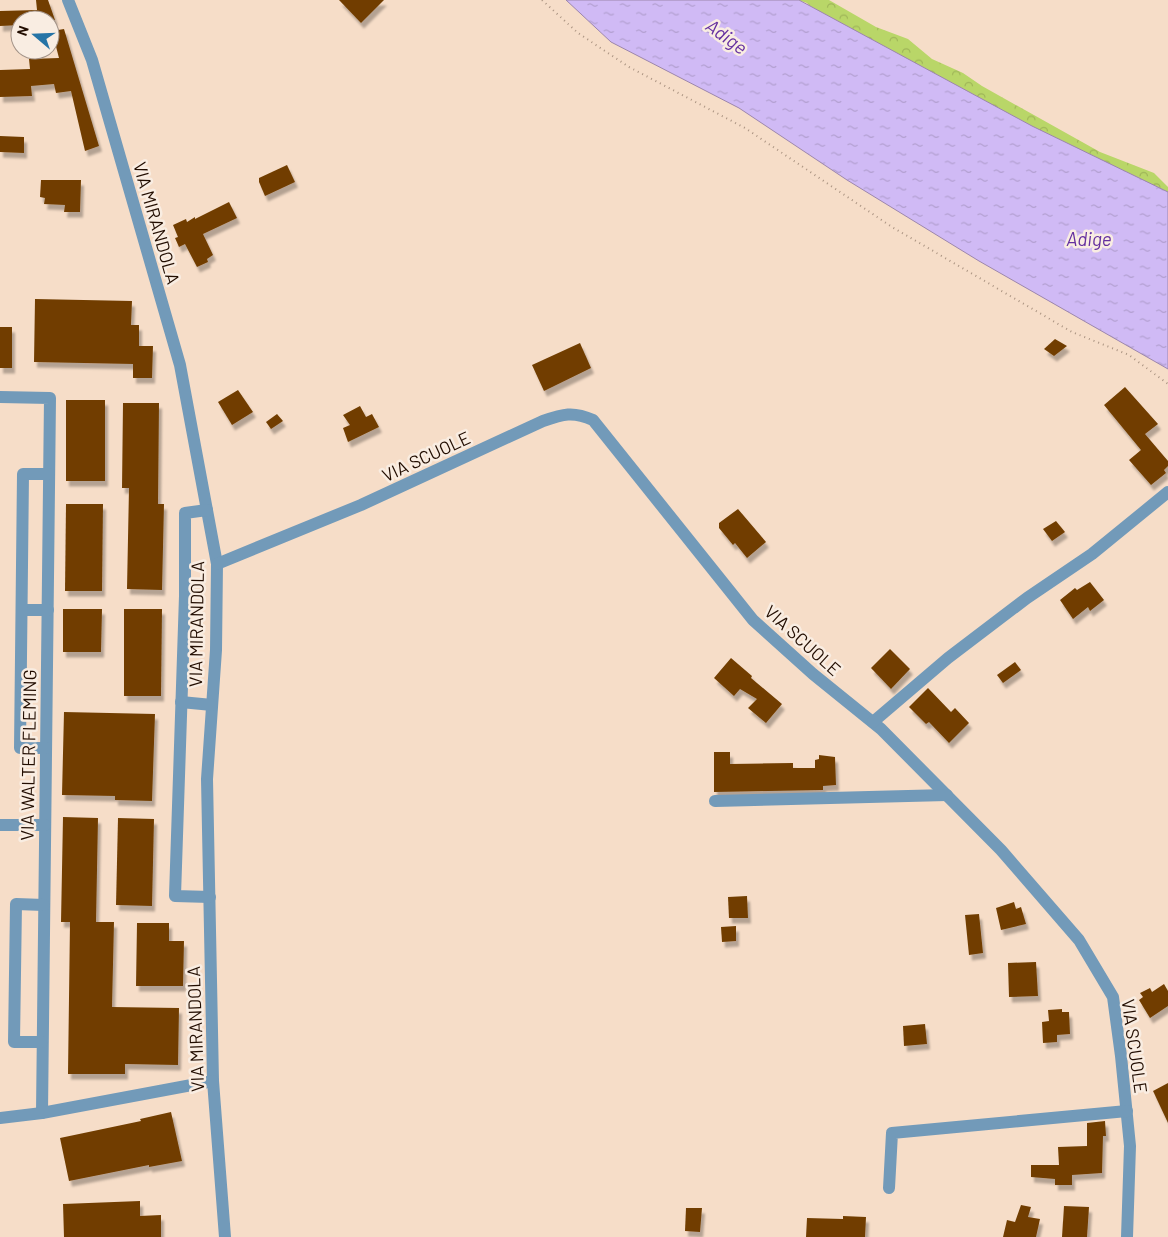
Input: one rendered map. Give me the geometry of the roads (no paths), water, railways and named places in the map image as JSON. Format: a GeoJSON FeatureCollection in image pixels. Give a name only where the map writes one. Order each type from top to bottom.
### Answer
{"type":"FeatureCollection","features":[{"type":"Feature","properties":{"kind":"street","name":"VIA MIRANDOLA"},"geometry":{"type":"LineString","coordinates":[[68,0],[92,60],[180,365],[217,564],[216,650],[207,779],[213,1081],[225,1237]]}},
{"type":"Feature","properties":{"kind":"street","name":"VIA WALTER FLEMING"},"geometry":{"type":"LineString","coordinates":[[0,397],[50,398],[42,1112]]}},
{"type":"Feature","properties":{"kind":"street","name":"VIA SCUOLE"},"geometry":{"type":"LineString","coordinates":[[217,564],[361,505],[542,421],[562,414],[580,414],[593,420],[753,620],[813,674],[873,722],[1001,850],[1079,940],[1113,997],[1130,1146],[1127,1237]]}},
{"type":"Feature","properties":{"kind":"street"},"geometry":{"type":"LineString","coordinates":[[46,748],[20,748],[22,610],[24,474],[50,474]]}},
{"type":"Feature","properties":{"kind":"street"},"geometry":{"type":"LineString","coordinates":[[873,722],[948,658],[1027,598],[1092,554],[1168,492]]}},
{"type":"Feature","properties":{"kind":"street"},"geometry":{"type":"LineString","coordinates":[[207,510],[185,513],[185,596],[175,896],[210,897]]}},
{"type":"Feature","properties":{"kind":"street"},"geometry":{"type":"LineString","coordinates":[[22,610],[48,610]]}},
{"type":"Feature","properties":{"kind":"street"},"geometry":{"type":"LineString","coordinates":[[181,702],[212,704]]}},
{"type":"Feature","properties":{"kind":"street"},"geometry":{"type":"LineString","coordinates":[[716,801],[947,795]]}},
{"type":"Feature","properties":{"kind":"street"},"geometry":{"type":"LineString","coordinates":[[0,825],[45,825]]}},
{"type":"Feature","properties":{"kind":"street"},"geometry":{"type":"LineString","coordinates":[[42,1042],[14,1042],[15,914],[16,904],[44,905]]}},
{"type":"Feature","properties":{"kind":"street"},"geometry":{"type":"LineString","coordinates":[[0,1118],[213,1081]]}},
{"type":"Feature","properties":{"kind":"street"},"geometry":{"type":"LineString","coordinates":[[889,1188],[892,1133],[1127,1111]]}},
{"type":"Feature","properties":{"kind":"water","name":"Adige"},"geometry":{"type":"Polygon","coordinates":[[[566,0],[799,0],[1032,126],[1168,192],[1168,369],[979,261],[847,180],[739,108],[611,42],[566,0]]]}}]}
